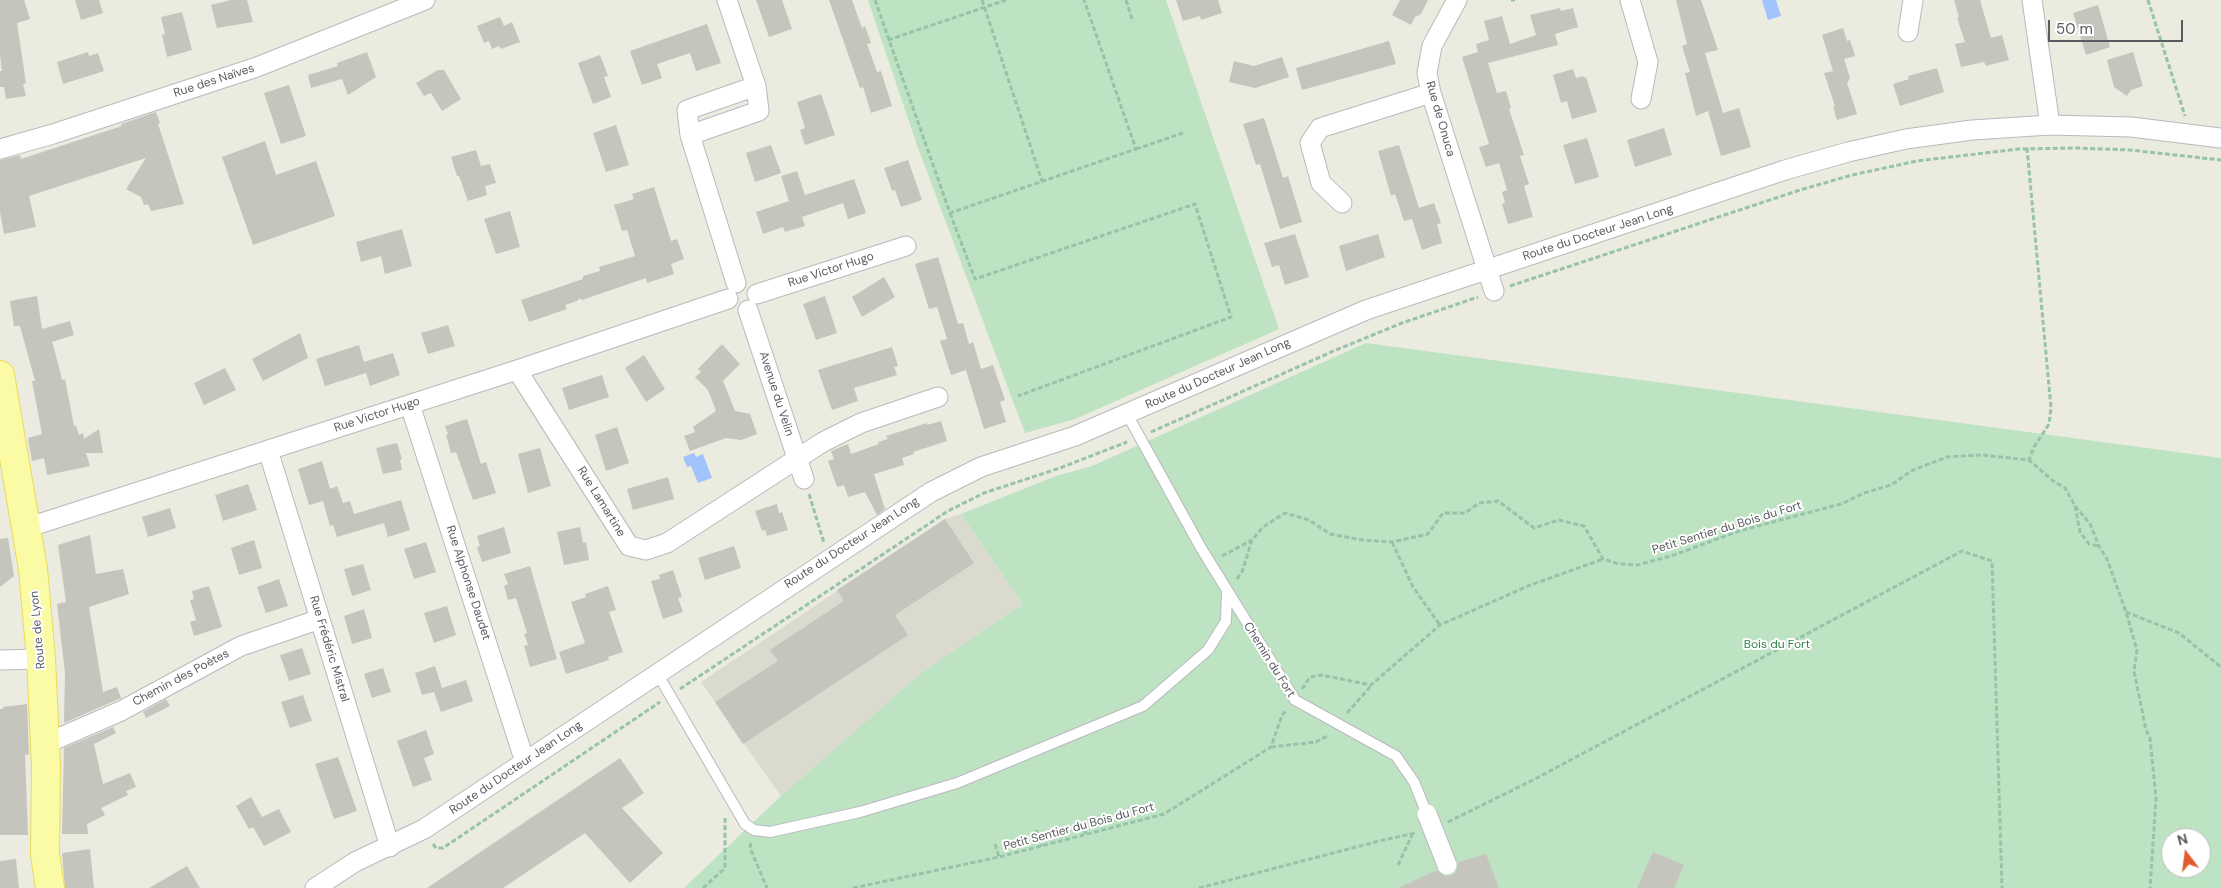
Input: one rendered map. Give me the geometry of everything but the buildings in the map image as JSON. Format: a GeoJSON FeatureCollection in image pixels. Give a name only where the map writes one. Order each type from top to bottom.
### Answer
{"type":"FeatureCollection","features":[{"type":"Feature","properties":{"kind":"main road","name":"Route de Lyon"},"geometry":{"type":"LineString","coordinates":[[0,375],[26,528],[42,659],[45,744],[45,854],[50,888]]}},
{"type":"Feature","properties":{"kind":"street","name":"Rue des Naïves"},"geometry":{"type":"LineString","coordinates":[[0,149],[53,134],[257,67],[425,0]]}},
{"type":"Feature","properties":{"kind":"street"},"geometry":{"type":"LineString","coordinates":[[727,0],[756,86],[687,110],[690,135],[736,283]]}},
{"type":"Feature","properties":{"kind":"street","name":"Rue de Onuca"},"geometry":{"type":"LineString","coordinates":[[1457,0],[1432,46],[1427,73],[1430,93],[1476,241],[1494,291]]}},
{"type":"Feature","properties":{"kind":"street"},"geometry":{"type":"LineString","coordinates":[[1630,0],[1648,62],[1642,99]]}},
{"type":"Feature","properties":{"kind":"street"},"geometry":{"type":"LineString","coordinates":[[1908,32],[1913,0]]}},
{"type":"Feature","properties":{"kind":"street"},"geometry":{"type":"LineString","coordinates":[[2032,0],[2050,125]]}},
{"type":"Feature","properties":{"kind":"street"},"geometry":{"type":"LineString","coordinates":[[1342,203],[1321,183],[1310,143],[1320,128],[1430,93]]}},
{"type":"Feature","properties":{"kind":"street","name":"Route du Docteur Jean Long"},"geometry":{"type":"LineString","coordinates":[[315,888],[355,862],[390,847],[424,829],[905,508],[962,476],[981,467],[1075,436],[1366,310],[1785,170],[1848,152],[1937,134],[2050,125],[2131,127],[2221,138]]}},
{"type":"Feature","properties":{"kind":"street","name":"Rue Victor Hugo"},"geometry":{"type":"LineString","coordinates":[[752,302],[906,246]]}},
{"type":"Feature","properties":{"kind":"street"},"geometry":{"type":"LineString","coordinates":[[736,283],[749,284],[752,302],[737,310],[730,304],[728,299],[728,292],[736,283]]}},
{"type":"Feature","properties":{"kind":"street","name":"Rue Victor Hugo"},"geometry":{"type":"LineString","coordinates":[[26,528],[517,370],[728,299]]}},
{"type":"Feature","properties":{"kind":"street","name":"Avenue du Velin"},"geometry":{"type":"LineString","coordinates":[[752,302],[804,479]]}},
{"type":"Feature","properties":{"kind":"street","name":"Rue Lamartine"},"geometry":{"type":"LineString","coordinates":[[517,370],[629,546],[646,550],[666,542],[823,442],[861,423],[938,397]]}},
{"type":"Feature","properties":{"kind":"street","name":"Rue Alphonse Daudet"},"geometry":{"type":"LineString","coordinates":[[410,404],[525,762]]}},
{"type":"Feature","properties":{"kind":"street","name":"Rue Frédéric Mistral"},"geometry":{"type":"LineString","coordinates":[[268,450],[390,847]]}},
{"type":"Feature","properties":{"kind":"street","name":"Chemin des Poètes"},"geometry":{"type":"LineString","coordinates":[[45,744],[121,711],[241,646],[320,619]]}},
{"type":"Feature","properties":{"kind":"street"},"geometry":{"type":"LineString","coordinates":[[0,660],[42,659]]}},
{"type":"Feature","properties":{"kind":"street","name":"Chemin du Fort"},"geometry":{"type":"LineString","coordinates":[[1427,814],[1447,865]]}},
{"type":"Feature","properties":{"kind":"lane","name":"Chemin du Fort"},"geometry":{"type":"LineString","coordinates":[[1127,414],[1209,562],[1294,700],[1396,756],[1414,782],[1427,814]]}},
{"type":"Feature","properties":{"kind":"lane"},"geometry":{"type":"LineString","coordinates":[[658,673],[732,806],[745,824],[754,830],[770,832],[860,812],[957,783],[1143,706],[1208,650],[1226,622],[1227,592]]}},
{"type":"Feature","properties":{"kind":"path"},"geometry":{"type":"LineString","coordinates":[[875,0],[975,280],[1195,204],[1231,317],[1018,396]]}},
{"type":"Feature","properties":{"kind":"path"},"geometry":{"type":"LineString","coordinates":[[982,0],[1042,181]]}},
{"type":"Feature","properties":{"kind":"path"},"geometry":{"type":"LineString","coordinates":[[888,40],[1006,0]]}},
{"type":"Feature","properties":{"kind":"path"},"geometry":{"type":"LineString","coordinates":[[1084,0],[1136,149]]}},
{"type":"Feature","properties":{"kind":"path"},"geometry":{"type":"LineString","coordinates":[[1126,0],[1133,22]]}},
{"type":"Feature","properties":{"kind":"path"},"geometry":{"type":"LineString","coordinates":[[2148,0],[2185,114],[2187,133]]}},
{"type":"Feature","properties":{"kind":"path"},"geometry":{"type":"LineString","coordinates":[[950,213],[1183,133]]}},
{"type":"Feature","properties":{"kind":"path"},"geometry":{"type":"LineString","coordinates":[[424,829],[436,848],[443,848],[923,527],[984,493],[1060,468],[1140,437],[1352,343],[1402,323],[1800,190],[1852,175],[1917,161],[2027,148],[2130,150],[2221,160]]}},
{"type":"Feature","properties":{"kind":"path"},"geometry":{"type":"LineString","coordinates":[[2027,148],[2051,408],[2049,424],[2034,447],[2029,460],[2053,481],[2065,488],[2075,506],[2090,524],[2098,546],[2107,558],[2137,650],[2134,671],[2146,730],[2150,738],[2156,798],[2150,888]]}},
{"type":"Feature","properties":{"kind":"path","name":"Petit Sentier du Bois du Fort"},"geometry":{"type":"LineString","coordinates":[[1603,559],[1619,564],[1637,565],[1672,556],[1739,531],[1841,504],[1864,493],[1891,485],[1913,470],[1947,457],[1980,454],[2029,460]]}},
{"type":"Feature","properties":{"kind":"path"},"geometry":{"type":"LineString","coordinates":[[804,479],[826,547],[846,578]]}},
{"type":"Feature","properties":{"kind":"path"},"geometry":{"type":"LineString","coordinates":[[1209,562],[1252,540],[1263,527],[1285,513],[1308,520],[1330,534],[1362,540],[1392,542],[1428,534],[1443,513],[1465,513],[1479,504],[1498,501],[1534,528],[1559,520],[1584,526],[1603,559],[1528,586],[1440,625],[1371,685],[1350,708]]}},
{"type":"Feature","properties":{"kind":"path"},"geometry":{"type":"LineString","coordinates":[[2075,506],[2080,532],[2089,544],[2098,546]]}},
{"type":"Feature","properties":{"kind":"path"},"geometry":{"type":"LineString","coordinates":[[1227,592],[1242,572],[1252,540]]}},
{"type":"Feature","properties":{"kind":"path"},"geometry":{"type":"LineString","coordinates":[[1392,542],[1413,587],[1440,625]]}},
{"type":"Feature","properties":{"kind":"path"},"geometry":{"type":"LineString","coordinates":[[1444,823],[1533,780],[1962,551],[1992,562],[2002,888]]}},
{"type":"Feature","properties":{"kind":"path"},"geometry":{"type":"LineString","coordinates":[[2126,612],[2179,633],[2221,667]]}},
{"type":"Feature","properties":{"kind":"path"},"geometry":{"type":"LineString","coordinates":[[1330,735],[1316,742],[1271,747],[1282,715],[1310,677],[1322,675],[1371,685]]}},
{"type":"Feature","properties":{"kind":"path","name":"Petit Sentier du Bois du Fort"},"geometry":{"type":"LineString","coordinates":[[853,888],[999,858],[1164,814],[1271,747]]}},
{"type":"Feature","properties":{"kind":"path"},"geometry":{"type":"LineString","coordinates":[[703,888],[725,868],[725,818],[732,806]]}},
{"type":"Feature","properties":{"kind":"path"},"geometry":{"type":"LineString","coordinates":[[1082,822],[1086,834]]}},
{"type":"Feature","properties":{"kind":"path"},"geometry":{"type":"LineString","coordinates":[[754,830],[750,848],[767,888]]}},
{"type":"Feature","properties":{"kind":"path"},"geometry":{"type":"LineString","coordinates":[[1036,830],[1042,846]]}},
{"type":"Feature","properties":{"kind":"path"},"geometry":{"type":"LineString","coordinates":[[1199,888],[1420,832]]}},
{"type":"Feature","properties":{"kind":"path"},"geometry":{"type":"LineString","coordinates":[[1398,865],[1412,834]]}},
{"type":"Feature","properties":{"kind":"path"},"geometry":{"type":"LineString","coordinates":[[995,844],[999,858]]}},
{"type":"Feature","properties":{"kind":"shaded area"},"geometry":{"type":"Polygon","coordinates":[[[961,514],[1023,604],[921,673],[781,796],[701,682],[945,519],[961,514]]]}},
{"type":"Feature","properties":{"kind":"green space"},"geometry":{"type":"Polygon","coordinates":[[[868,0],[1166,0],[1279,329],[1075,419],[1025,433],[917,145],[868,0]]]}},
{"type":"Feature","properties":{"kind":"green space","name":"Bois du Fort"},"geometry":{"type":"Polygon","coordinates":[[[1366,343],[2221,458],[2221,888],[684,888],[781,796],[921,673],[1023,604],[961,514],[1056,476],[1092,466],[1366,343]]]}},
{"type":"Feature","properties":{"kind":"water"},"geometry":{"type":"Polygon","coordinates":[[[1762,0],[1776,0],[1781,16],[1768,20],[1762,0]]]}},
{"type":"Feature","properties":{"kind":"water"},"geometry":{"type":"Polygon","coordinates":[[[694,453],[696,457],[703,454],[712,478],[698,483],[691,466],[687,467],[683,457],[694,453]]]}}]}
